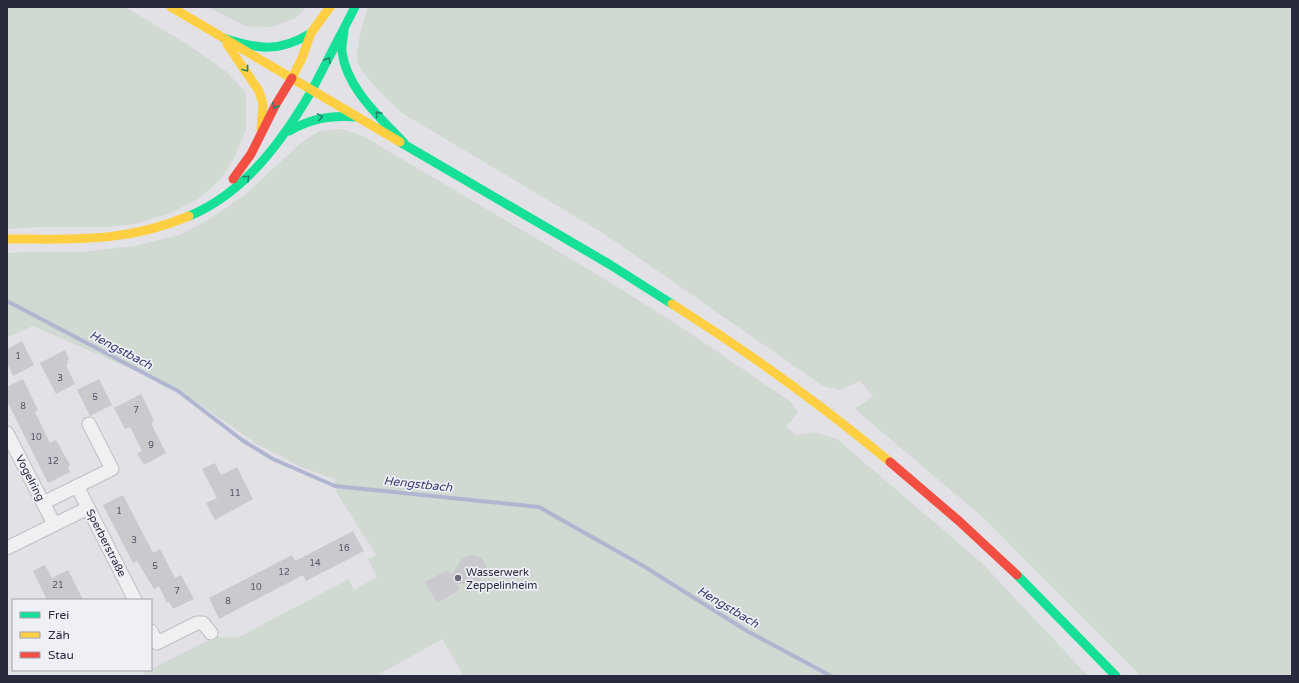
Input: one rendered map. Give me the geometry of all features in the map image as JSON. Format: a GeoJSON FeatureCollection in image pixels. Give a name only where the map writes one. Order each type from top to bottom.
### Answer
{"type":"FeatureCollection","features":[{"type":"Feature","properties":{"kind":"main road"},"geometry":{"type":"LineString","coordinates":[[170,7],[642,284],[731,340],[849,428],[959,521],[1027,585],[1116,676]]}},
{"type":"Feature","properties":{"kind":"main road"},"geometry":{"type":"LineString","coordinates":[[204,208],[238,173],[251,154],[302,58],[311,33],[330,7]]}},
{"type":"Feature","properties":{"kind":"main road"},"geometry":{"type":"LineString","coordinates":[[7,239],[88,238],[134,234],[171,224],[222,199],[252,173],[298,115],[355,7]]}},
{"type":"Feature","properties":{"kind":"main road"},"geometry":{"type":"LineString","coordinates":[[344,30],[342,51],[346,68],[354,84],[404,143]]}},
{"type":"Feature","properties":{"kind":"main road"},"geometry":{"type":"LineString","coordinates":[[223,38],[247,46],[275,48],[286,46],[311,33]]}},
{"type":"Feature","properties":{"kind":"main road"},"geometry":{"type":"LineString","coordinates":[[223,38],[259,91],[263,104],[260,135]]}},
{"type":"Feature","properties":{"kind":"main road"},"geometry":{"type":"LineString","coordinates":[[285,133],[303,122],[318,117],[358,117]]}},
{"type":"Feature","properties":{"kind":"street"},"geometry":{"type":"LineString","coordinates":[[43,503],[112,468],[89,424]]}},
{"type":"Feature","properties":{"kind":"street","name":"Vogelring"},"geometry":{"type":"LineString","coordinates":[[7,433],[54,524]]}},
{"type":"Feature","properties":{"kind":"street","name":"Sperberstraße"},"geometry":{"type":"LineString","coordinates":[[77,486],[134,599]]}},
{"type":"Feature","properties":{"kind":"street"},"geometry":{"type":"LineString","coordinates":[[7,548],[88,508]]}},
{"type":"Feature","properties":{"kind":"street"},"geometry":{"type":"LineString","coordinates":[[152,633],[157,644],[197,623],[204,623],[211,633]]}},
{"type":"Feature","properties":{"kind":"shaded area"},"geometry":{"type":"Polygon","coordinates":[[[7,7],[125,7],[187,44],[227,72],[246,93],[246,130],[234,158],[221,179],[197,200],[170,213],[135,224],[105,227],[37,227],[7,229],[7,7]]]}},
{"type":"Feature","properties":{"kind":"shaded area"},"geometry":{"type":"Polygon","coordinates":[[[208,7],[307,7],[296,18],[272,27],[245,26],[208,7]]]}},
{"type":"Feature","properties":{"kind":"shaded area"},"geometry":{"type":"Polygon","coordinates":[[[368,7],[1292,7],[1292,676],[1141,676],[987,521],[855,409],[873,396],[860,381],[840,390],[823,386],[603,233],[402,113],[369,79],[359,64],[357,58],[358,45],[368,7]]]}},
{"type":"Feature","properties":{"kind":"shaded area"},"geometry":{"type":"Polygon","coordinates":[[[341,129],[363,136],[603,278],[678,325],[791,402],[798,413],[786,427],[797,435],[815,432],[837,439],[982,563],[1088,676],[464,676],[442,639],[376,676],[144,676],[145,672],[152,671],[152,668],[209,640],[217,637],[237,638],[349,579],[354,590],[377,577],[368,559],[376,555],[337,493],[334,479],[301,467],[258,445],[179,390],[33,326],[7,337],[7,253],[81,252],[134,246],[180,235],[213,217],[246,194],[302,142],[320,131],[341,129]]]}},
{"type":"Feature","properties":{"kind":"building"},"geometry":{"type":"Polygon","coordinates":[[[22,341],[34,365],[13,376],[7,363],[7,349],[22,341]]]}},
{"type":"Feature","properties":{"kind":"building"},"geometry":{"type":"Polygon","coordinates":[[[65,350],[69,359],[67,361],[68,364],[66,365],[75,384],[56,394],[40,363],[65,350]]]}},
{"type":"Feature","properties":{"kind":"building"},"geometry":{"type":"Polygon","coordinates":[[[23,379],[38,410],[35,412],[50,443],[56,440],[70,465],[68,466],[70,472],[48,483],[7,401],[7,387],[23,379]]]}},
{"type":"Feature","properties":{"kind":"building"},"geometry":{"type":"Polygon","coordinates":[[[99,379],[112,405],[90,416],[77,390],[99,379]]]}},
{"type":"Feature","properties":{"kind":"building"},"geometry":{"type":"Polygon","coordinates":[[[141,394],[152,416],[154,422],[151,423],[166,453],[144,465],[137,453],[142,451],[130,427],[125,429],[114,408],[141,394]]]}},
{"type":"Feature","properties":{"kind":"building"},"geometry":{"type":"Polygon","coordinates":[[[215,463],[221,475],[237,467],[253,499],[215,520],[206,503],[217,498],[202,469],[215,463]]]}},
{"type":"Feature","properties":{"kind":"building"},"geometry":{"type":"Polygon","coordinates":[[[123,495],[153,553],[160,549],[175,578],[181,575],[194,599],[173,609],[169,602],[167,603],[159,586],[154,589],[137,561],[133,563],[103,505],[123,495]]]}},
{"type":"Feature","properties":{"kind":"building"},"geometry":{"type":"Polygon","coordinates":[[[353,531],[364,551],[306,581],[303,575],[219,619],[209,598],[292,555],[295,561],[353,531]]]}},
{"type":"Feature","properties":{"kind":"building","name":"Wasserwerk Zeppelinheim"},"geometry":{"type":"Polygon","coordinates":[[[470,555],[478,556],[484,561],[487,568],[485,576],[475,583],[456,584],[459,590],[437,603],[425,582],[448,570],[451,575],[462,559],[470,555]]]}},
{"type":"Feature","properties":{"kind":"building"},"geometry":{"type":"Polygon","coordinates":[[[45,565],[52,578],[68,570],[82,599],[47,599],[33,571],[45,565]]]}},
{"type":"Feature","properties":{"kind":"waterway","name":"Hengstbach"},"geometry":{"type":"LineString","coordinates":[[7,301],[178,391],[242,440],[273,459],[335,486],[539,507],[645,567],[747,631],[831,676]]}},
{"type":"Feature","properties":{"kind":"traffic: fast"},"geometry":{"type":"LineString","coordinates":[[312,90],[355,7]]}},
{"type":"Feature","properties":{"kind":"traffic: fast"},"geometry":{"type":"LineString","coordinates":[[344,30],[342,52],[350,78],[357,90],[375,113],[404,143]]}},
{"type":"Feature","properties":{"kind":"traffic: fast"},"geometry":{"type":"LineString","coordinates":[[223,38],[247,45],[268,47],[289,44],[311,33]]}},
{"type":"Feature","properties":{"kind":"traffic: fast"},"geometry":{"type":"LineString","coordinates":[[189,216],[228,194],[261,163],[288,128],[312,90]]}},
{"type":"Feature","properties":{"kind":"traffic: fast"},"geometry":{"type":"LineString","coordinates":[[289,131],[306,123],[322,118],[357,117]]}},
{"type":"Feature","properties":{"kind":"traffic: fast"},"geometry":{"type":"LineString","coordinates":[[400,142],[609,264],[672,304]]}},
{"type":"Feature","properties":{"kind":"traffic: fast"},"geometry":{"type":"LineString","coordinates":[[1017,575],[1116,676]]}},
{"type":"Feature","properties":{"kind":"traffic: slow"},"geometry":{"type":"LineString","coordinates":[[171,7],[400,142]]}},
{"type":"Feature","properties":{"kind":"traffic: slow"},"geometry":{"type":"LineString","coordinates":[[292,78],[302,58],[311,33],[330,7]]}},
{"type":"Feature","properties":{"kind":"traffic: slow"},"geometry":{"type":"LineString","coordinates":[[227,44],[259,91],[263,104],[261,128]]}},
{"type":"Feature","properties":{"kind":"traffic: slow"},"geometry":{"type":"LineString","coordinates":[[7,239],[99,238],[143,231],[166,225],[189,216]]}},
{"type":"Feature","properties":{"kind":"traffic: slow"},"geometry":{"type":"LineString","coordinates":[[672,304],[784,379],[890,462]]}},
{"type":"Feature","properties":{"kind":"traffic: jam"},"geometry":{"type":"LineString","coordinates":[[233,179],[251,154],[275,106],[292,78]]}},
{"type":"Feature","properties":{"kind":"traffic: jam"},"geometry":{"type":"LineString","coordinates":[[890,462],[959,521],[1017,575]]}},
{"type":"Feature","properties":{"kind":"place","name":"Wasserwerk Zeppelinheim"},"geometry":{"type":"Point","coordinates":[458,578]}}]}
